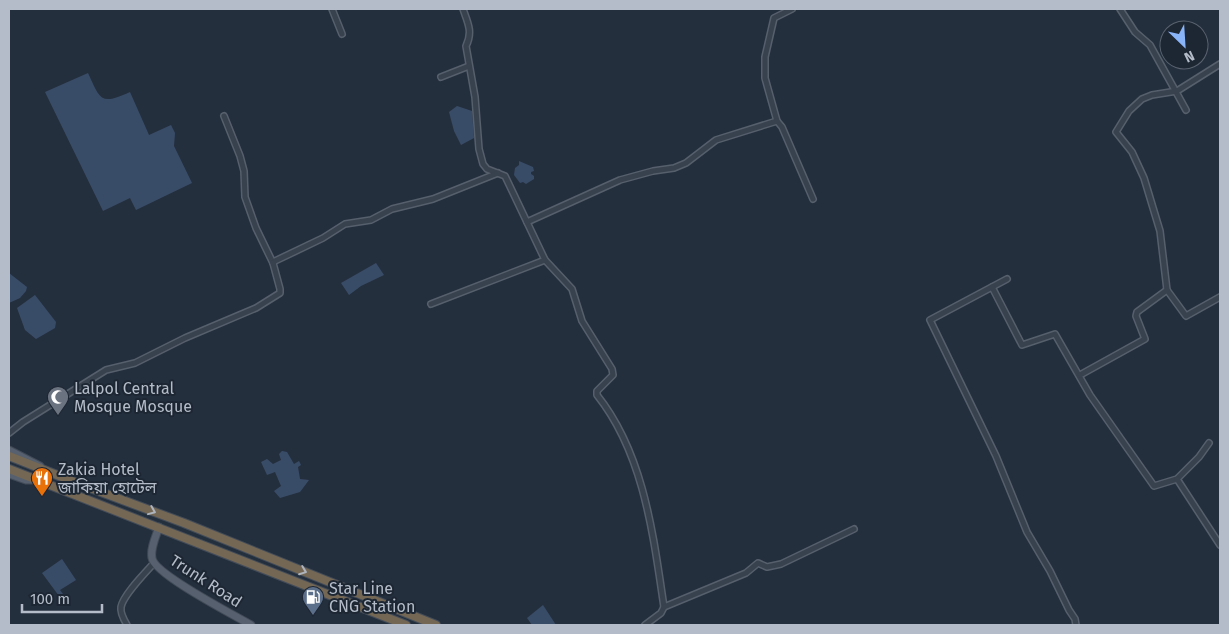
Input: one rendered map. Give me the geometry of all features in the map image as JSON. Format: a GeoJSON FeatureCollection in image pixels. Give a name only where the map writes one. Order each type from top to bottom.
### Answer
{"type":"FeatureCollection","features":[{"type":"Feature","properties":{"kind":"highway"},"geometry":{"type":"LineString","coordinates":[[9,456],[132,502],[436,625]]}},
{"type":"Feature","properties":{"kind":"highway"},"geometry":{"type":"LineString","coordinates":[[9,469],[406,625]]}},
{"type":"Feature","properties":{"kind":"highway"},"geometry":{"type":"LineString","coordinates":[[127,514],[132,502]]}},
{"type":"Feature","properties":{"kind":"highway"},"geometry":{"type":"LineString","coordinates":[[225,554],[231,554],[234,551],[234,545],[231,542]]}},
{"type":"Feature","properties":{"kind":"highway"},"geometry":{"type":"LineString","coordinates":[[246,562],[243,559],[243,555],[245,551],[250,550]]}},
{"type":"Feature","properties":{"kind":"main road"},"geometry":{"type":"LineString","coordinates":[[9,450],[36,463],[46,471]]}},
{"type":"Feature","properties":{"kind":"main road"},"geometry":{"type":"LineString","coordinates":[[9,474],[26,480],[39,480]]}},
{"type":"Feature","properties":{"kind":"main road","name":"Trunk Road"},"geometry":{"type":"LineString","coordinates":[[158,527],[151,557],[162,572],[251,625]]}},
{"type":"Feature","properties":{"kind":"street"},"geometry":{"type":"LineString","coordinates":[[332,9],[342,34]]}},
{"type":"Feature","properties":{"kind":"street"},"geometry":{"type":"LineString","coordinates":[[463,9],[471,30],[470,39],[466,46],[475,97],[479,150],[483,164],[487,169],[505,176],[545,260],[572,289],[582,321],[612,369],[612,375],[597,391],[597,395],[614,418],[628,446],[652,533],[664,607],[662,612],[645,625]]}},
{"type":"Feature","properties":{"kind":"street"},"geometry":{"type":"LineString","coordinates":[[792,9],[774,18],[766,56],[765,78],[777,121],[782,127],[813,199]]}},
{"type":"Feature","properties":{"kind":"street"},"geometry":{"type":"LineString","coordinates":[[1120,9],[1135,32],[1150,45],[1186,110]]}},
{"type":"Feature","properties":{"kind":"street"},"geometry":{"type":"LineString","coordinates":[[1220,64],[1177,91],[1152,95],[1142,99],[1129,111],[1116,132],[1132,152],[1144,178],[1160,231],[1167,290],[1186,316],[1220,297]]}},
{"type":"Feature","properties":{"kind":"street"},"geometry":{"type":"LineString","coordinates":[[441,77],[469,66]]}},
{"type":"Feature","properties":{"kind":"street"},"geometry":{"type":"LineString","coordinates":[[9,433],[23,422],[106,370],[135,363],[185,338],[256,308],[280,293],[273,263],[256,228],[245,197],[242,165],[224,116]]}},
{"type":"Feature","properties":{"kind":"street"},"geometry":{"type":"LineString","coordinates":[[527,222],[620,180],[653,171],[674,168],[686,163],[716,140],[777,121]]}},
{"type":"Feature","properties":{"kind":"street"},"geometry":{"type":"LineString","coordinates":[[273,263],[324,238],[345,224],[371,220],[392,209],[433,198],[498,172]]}},
{"type":"Feature","properties":{"kind":"street"},"geometry":{"type":"LineString","coordinates":[[431,304],[545,260]]}},
{"type":"Feature","properties":{"kind":"street"},"geometry":{"type":"LineString","coordinates":[[1007,279],[930,320],[996,456],[1027,532],[1050,571],[1075,619],[1076,625]]}},
{"type":"Feature","properties":{"kind":"street"},"geometry":{"type":"LineString","coordinates":[[992,287],[1022,345],[1055,334],[1080,374],[1090,395],[1154,486],[1178,479],[1209,443]]}},
{"type":"Feature","properties":{"kind":"street"},"geometry":{"type":"LineString","coordinates":[[1080,374],[1145,339],[1136,316],[1137,312],[1167,290]]}},
{"type":"Feature","properties":{"kind":"street"},"geometry":{"type":"LineString","coordinates":[[1178,479],[1220,546]]}},
{"type":"Feature","properties":{"kind":"street"},"geometry":{"type":"LineString","coordinates":[[664,607],[746,573],[758,563],[767,567],[781,564],[854,529]]}},
{"type":"Feature","properties":{"kind":"street"},"geometry":{"type":"LineString","coordinates":[[127,625],[121,613],[121,606],[132,588],[154,563]]}},
{"type":"Feature","properties":{"kind":"water"},"geometry":{"type":"Polygon","coordinates":[[[88,73],[95,89],[102,98],[112,99],[130,92],[149,135],[171,125],[175,133],[174,146],[192,183],[136,210],[130,198],[103,211],[45,92],[88,73]]]}},
{"type":"Feature","properties":{"kind":"water"},"geometry":{"type":"Polygon","coordinates":[[[457,106],[472,111],[474,138],[461,145],[454,131],[449,112],[457,106]]]}},
{"type":"Feature","properties":{"kind":"water"},"geometry":{"type":"Polygon","coordinates":[[[519,161],[533,167],[534,171],[531,174],[534,176],[534,179],[526,184],[520,183],[514,175],[519,161]]]}},
{"type":"Feature","properties":{"kind":"water"},"geometry":{"type":"Polygon","coordinates":[[[376,263],[384,275],[361,286],[349,295],[341,283],[376,263]]]}},
{"type":"Feature","properties":{"kind":"water"},"geometry":{"type":"Polygon","coordinates":[[[9,273],[27,287],[20,298],[9,303],[9,273]]]}},
{"type":"Feature","properties":{"kind":"water"},"geometry":{"type":"Polygon","coordinates":[[[35,295],[56,322],[55,328],[36,339],[25,330],[17,308],[35,295]]]}},
{"type":"Feature","properties":{"kind":"water"},"geometry":{"type":"Polygon","coordinates":[[[282,451],[287,452],[294,464],[299,461],[301,465],[298,467],[300,479],[309,480],[300,492],[280,498],[274,491],[281,486],[275,472],[267,475],[261,462],[267,459],[273,464],[281,460],[279,454],[282,451]]]}},
{"type":"Feature","properties":{"kind":"water"},"geometry":{"type":"Polygon","coordinates":[[[62,559],[76,580],[60,590],[63,594],[59,596],[42,573],[62,559]]]}},
{"type":"Feature","properties":{"kind":"water"},"geometry":{"type":"Polygon","coordinates":[[[543,605],[556,625],[532,625],[527,618],[543,605]]]}},
{"type":"Feature","properties":{"kind":"place","name":"Lalpol Central Mosque Mosque"},"geometry":{"type":"Point","coordinates":[58,416]}},
{"type":"Feature","properties":{"kind":"place","name":"Zakia Hotel জাকিয়া হোটেল"},"geometry":{"type":"Point","coordinates":[42,497]}},
{"type":"Feature","properties":{"kind":"place","name":"Star Line CNG Station"},"geometry":{"type":"Point","coordinates":[313,616]}}]}
